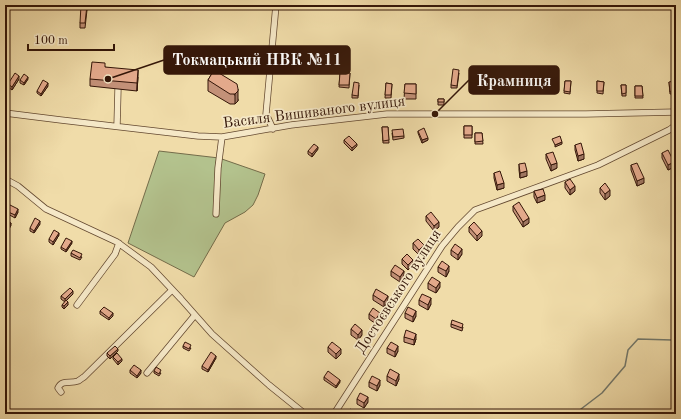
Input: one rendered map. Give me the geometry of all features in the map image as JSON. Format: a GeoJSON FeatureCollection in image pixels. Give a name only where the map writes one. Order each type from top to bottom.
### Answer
{"type":"FeatureCollection","features":[{"type":"Feature","properties":{"kind":"street"},"geometry":{"type":"LineString","coordinates":[[273,129],[266,114],[276,5]]}},
{"type":"Feature","properties":{"kind":"street"},"geometry":{"type":"LineString","coordinates":[[117,126],[118,89]]}},
{"type":"Feature","properties":{"kind":"street","name":"Василя Вишиваного вулиця"},"geometry":{"type":"LineString","coordinates":[[5,113],[198,136],[222,137],[387,114],[586,114],[676,112]]}},
{"type":"Feature","properties":{"kind":"street","name":"Достоєвського вулиця"},"geometry":{"type":"LineString","coordinates":[[334,414],[442,246],[475,210],[598,166],[676,125]]}},
{"type":"Feature","properties":{"kind":"street"},"geometry":{"type":"LineString","coordinates":[[216,214],[218,168],[222,137]]}},
{"type":"Feature","properties":{"kind":"street"},"geometry":{"type":"LineString","coordinates":[[5,180],[18,186],[46,209],[119,244],[151,267],[212,334],[269,385],[305,414]]}},
{"type":"Feature","properties":{"kind":"street"},"geometry":{"type":"LineString","coordinates":[[77,305],[115,254],[119,244]]}},
{"type":"Feature","properties":{"kind":"street"},"geometry":{"type":"LineString","coordinates":[[61,392],[58,388],[60,384],[63,382],[77,381],[84,377],[172,290]]}},
{"type":"Feature","properties":{"kind":"street"},"geometry":{"type":"LineString","coordinates":[[147,373],[195,315]]}},
{"type":"Feature","properties":{"kind":"green space"},"geometry":{"type":"Polygon","coordinates":[[[159,151],[219,158],[265,174],[253,205],[245,212],[225,223],[194,277],[128,243],[159,151]]]}},
{"type":"Feature","properties":{"kind":"building"},"geometry":{"type":"Polygon","coordinates":[[[81,5],[87,5],[85,23],[80,23],[81,5]]]}},
{"type":"Feature","properties":{"kind":"building"},"geometry":{"type":"Polygon","coordinates":[[[92,62],[105,63],[105,67],[138,70],[137,83],[90,79],[92,62]]]}},
{"type":"Feature","properties":{"kind":"building"},"geometry":{"type":"Polygon","coordinates":[[[453,69],[459,70],[457,86],[451,85],[453,69]]]}},
{"type":"Feature","properties":{"kind":"building"},"geometry":{"type":"Polygon","coordinates":[[[214,70],[237,84],[238,91],[235,94],[230,94],[208,80],[214,70]]]}},
{"type":"Feature","properties":{"kind":"building"},"geometry":{"type":"Polygon","coordinates":[[[15,73],[19,76],[12,87],[8,84],[15,73]]]}},
{"type":"Feature","properties":{"kind":"building"},"geometry":{"type":"Polygon","coordinates":[[[340,73],[350,73],[349,85],[339,85],[340,73]]]}},
{"type":"Feature","properties":{"kind":"building"},"geometry":{"type":"Polygon","coordinates":[[[24,74],[28,77],[24,83],[20,80],[24,74]]]}},
{"type":"Feature","properties":{"kind":"building"},"geometry":{"type":"Polygon","coordinates":[[[43,80],[48,83],[41,94],[37,91],[43,80]]]}},
{"type":"Feature","properties":{"kind":"building"},"geometry":{"type":"Polygon","coordinates":[[[565,81],[571,81],[570,92],[564,91],[565,81]]]}},
{"type":"Feature","properties":{"kind":"building"},"geometry":{"type":"Polygon","coordinates":[[[597,81],[604,82],[603,91],[597,91],[597,81]]]}},
{"type":"Feature","properties":{"kind":"building"},"geometry":{"type":"Polygon","coordinates":[[[674,81],[675,91],[670,92],[669,82],[674,81]]]}},
{"type":"Feature","properties":{"kind":"building"},"geometry":{"type":"Polygon","coordinates":[[[354,82],[359,83],[358,96],[352,95],[354,82]]]}},
{"type":"Feature","properties":{"kind":"building"},"geometry":{"type":"Polygon","coordinates":[[[386,83],[392,84],[391,95],[385,95],[386,83]]]}},
{"type":"Feature","properties":{"kind":"building"},"geometry":{"type":"Polygon","coordinates":[[[405,84],[416,84],[416,94],[404,93],[405,84]]]}},
{"type":"Feature","properties":{"kind":"building"},"geometry":{"type":"Polygon","coordinates":[[[621,85],[626,85],[626,93],[622,94],[621,85]]]}},
{"type":"Feature","properties":{"kind":"building"},"geometry":{"type":"Polygon","coordinates":[[[635,86],[642,86],[643,96],[635,96],[635,86]]]}},
{"type":"Feature","properties":{"kind":"building"},"geometry":{"type":"Polygon","coordinates":[[[438,99],[444,99],[444,102],[438,102],[438,99]]]}},
{"type":"Feature","properties":{"kind":"building"},"geometry":{"type":"Polygon","coordinates":[[[464,126],[472,126],[472,135],[464,135],[464,126]]]}},
{"type":"Feature","properties":{"kind":"building"},"geometry":{"type":"Polygon","coordinates":[[[382,127],[388,127],[389,140],[383,141],[382,127]]]}},
{"type":"Feature","properties":{"kind":"building"},"geometry":{"type":"Polygon","coordinates":[[[424,128],[428,138],[422,140],[418,131],[424,128]]]}},
{"type":"Feature","properties":{"kind":"building"},"geometry":{"type":"Polygon","coordinates":[[[403,129],[404,136],[393,137],[392,130],[403,129]]]}},
{"type":"Feature","properties":{"kind":"building"},"geometry":{"type":"Polygon","coordinates":[[[475,133],[482,133],[483,141],[475,142],[475,133]]]}},
{"type":"Feature","properties":{"kind":"building"},"geometry":{"type":"Polygon","coordinates":[[[349,136],[357,144],[352,148],[344,140],[349,136]]]}},
{"type":"Feature","properties":{"kind":"building"},"geometry":{"type":"Polygon","coordinates":[[[560,136],[562,142],[555,145],[552,139],[560,136]]]}},
{"type":"Feature","properties":{"kind":"building"},"geometry":{"type":"Polygon","coordinates":[[[581,143],[584,154],[578,156],[575,145],[581,143]]]}},
{"type":"Feature","properties":{"kind":"building"},"geometry":{"type":"Polygon","coordinates":[[[314,144],[318,147],[312,154],[308,151],[314,144]]]}},
{"type":"Feature","properties":{"kind":"building"},"geometry":{"type":"Polygon","coordinates":[[[668,150],[674,162],[668,165],[662,153],[668,150]]]}},
{"type":"Feature","properties":{"kind":"building"},"geometry":{"type":"Polygon","coordinates":[[[553,152],[557,163],[551,165],[546,154],[553,152]]]}},
{"type":"Feature","properties":{"kind":"building"},"geometry":{"type":"Polygon","coordinates":[[[525,163],[527,171],[520,173],[519,164],[525,163]]]}},
{"type":"Feature","properties":{"kind":"building"},"geometry":{"type":"Polygon","coordinates":[[[637,163],[644,178],[637,181],[631,165],[637,163]]]}},
{"type":"Feature","properties":{"kind":"building"},"geometry":{"type":"Polygon","coordinates":[[[500,171],[504,183],[497,185],[494,173],[500,171]]]}},
{"type":"Feature","properties":{"kind":"building"},"geometry":{"type":"Polygon","coordinates":[[[570,179],[575,186],[570,190],[565,182],[570,179]]]}},
{"type":"Feature","properties":{"kind":"building"},"geometry":{"type":"Polygon","coordinates":[[[605,183],[610,190],[605,194],[600,188],[605,183]]]}},
{"type":"Feature","properties":{"kind":"building"},"geometry":{"type":"Polygon","coordinates":[[[543,189],[545,195],[537,198],[534,191],[543,189]]]}},
{"type":"Feature","properties":{"kind":"building"},"geometry":{"type":"Polygon","coordinates":[[[519,202],[529,218],[523,222],[513,206],[519,202]]]}},
{"type":"Feature","properties":{"kind":"building"},"geometry":{"type":"Polygon","coordinates":[[[10,205],[18,209],[15,215],[6,211],[10,205]]]}},
{"type":"Feature","properties":{"kind":"building"},"geometry":{"type":"Polygon","coordinates":[[[431,212],[439,222],[434,226],[426,216],[431,212]]]}},
{"type":"Feature","properties":{"kind":"building"},"geometry":{"type":"Polygon","coordinates":[[[35,218],[40,221],[34,231],[30,228],[35,218]]]}},
{"type":"Feature","properties":{"kind":"building"},"geometry":{"type":"Polygon","coordinates":[[[7,220],[11,223],[8,228],[5,226],[7,220]]]}},
{"type":"Feature","properties":{"kind":"building"},"geometry":{"type":"Polygon","coordinates":[[[474,222],[482,231],[477,236],[469,227],[474,222]]]}},
{"type":"Feature","properties":{"kind":"building"},"geometry":{"type":"Polygon","coordinates":[[[54,230],[59,233],[53,242],[49,239],[54,230]]]}},
{"type":"Feature","properties":{"kind":"building"},"geometry":{"type":"Polygon","coordinates":[[[66,238],[72,241],[66,250],[61,247],[66,238]]]}},
{"type":"Feature","properties":{"kind":"building"},"geometry":{"type":"Polygon","coordinates":[[[418,239],[424,245],[419,250],[413,243],[418,239]]]}},
{"type":"Feature","properties":{"kind":"building"},"geometry":{"type":"Polygon","coordinates":[[[455,244],[462,249],[458,255],[451,250],[455,244]]]}},
{"type":"Feature","properties":{"kind":"building"},"geometry":{"type":"Polygon","coordinates":[[[73,250],[82,254],[80,258],[71,253],[73,250]]]}},
{"type":"Feature","properties":{"kind":"building"},"geometry":{"type":"Polygon","coordinates":[[[407,254],[413,260],[408,265],[402,259],[407,254]]]}},
{"type":"Feature","properties":{"kind":"building"},"geometry":{"type":"Polygon","coordinates":[[[442,261],[449,266],[446,271],[438,267],[442,261]]]}},
{"type":"Feature","properties":{"kind":"building"},"geometry":{"type":"Polygon","coordinates":[[[395,265],[404,271],[400,277],[391,271],[395,265]]]}},
{"type":"Feature","properties":{"kind":"building"},"geometry":{"type":"Polygon","coordinates":[[[432,277],[440,282],[436,288],[428,283],[432,277]]]}},
{"type":"Feature","properties":{"kind":"building"},"geometry":{"type":"Polygon","coordinates":[[[70,288],[73,291],[65,299],[61,296],[70,288]]]}},
{"type":"Feature","properties":{"kind":"building"},"geometry":{"type":"Polygon","coordinates":[[[376,289],[388,296],[384,302],[373,295],[376,289]]]}},
{"type":"Feature","properties":{"kind":"building"},"geometry":{"type":"Polygon","coordinates":[[[422,294],[431,298],[428,305],[419,300],[422,294]]]}},
{"type":"Feature","properties":{"kind":"building"},"geometry":{"type":"Polygon","coordinates":[[[66,300],[68,302],[64,306],[62,305],[66,300]]]}},
{"type":"Feature","properties":{"kind":"building"},"geometry":{"type":"Polygon","coordinates":[[[104,307],[113,313],[109,318],[100,311],[104,307]]]}},
{"type":"Feature","properties":{"kind":"building"},"geometry":{"type":"Polygon","coordinates":[[[408,307],[416,311],[413,317],[405,313],[408,307]]]}},
{"type":"Feature","properties":{"kind":"building"},"geometry":{"type":"Polygon","coordinates":[[[373,308],[380,313],[376,319],[369,314],[373,308]]]}},
{"type":"Feature","properties":{"kind":"building"},"geometry":{"type":"Polygon","coordinates":[[[452,320],[463,324],[462,328],[451,324],[452,320]]]}},
{"type":"Feature","properties":{"kind":"building"},"geometry":{"type":"Polygon","coordinates":[[[355,324],[362,330],[358,335],[351,329],[355,324]]]}},
{"type":"Feature","properties":{"kind":"building"},"geometry":{"type":"Polygon","coordinates":[[[406,330],[416,334],[414,340],[404,337],[406,330]]]}},
{"type":"Feature","properties":{"kind":"building"},"geometry":{"type":"Polygon","coordinates":[[[185,342],[191,345],[189,349],[183,346],[185,342]]]}},
{"type":"Feature","properties":{"kind":"building"},"geometry":{"type":"Polygon","coordinates":[[[332,342],[341,349],[336,354],[328,347],[332,342]]]}},
{"type":"Feature","properties":{"kind":"building"},"geometry":{"type":"Polygon","coordinates":[[[391,342],[398,346],[395,352],[387,348],[391,342]]]}},
{"type":"Feature","properties":{"kind":"building"},"geometry":{"type":"Polygon","coordinates":[[[115,346],[118,349],[110,356],[107,353],[115,346]]]}},
{"type":"Feature","properties":{"kind":"building"},"geometry":{"type":"Polygon","coordinates":[[[211,352],[216,356],[208,370],[202,366],[211,352]]]}},
{"type":"Feature","properties":{"kind":"building"},"geometry":{"type":"Polygon","coordinates":[[[117,353],[122,359],[118,362],[113,357],[117,353]]]}},
{"type":"Feature","properties":{"kind":"building"},"geometry":{"type":"Polygon","coordinates":[[[134,365],[141,370],[137,376],[130,370],[134,365]]]}},
{"type":"Feature","properties":{"kind":"building"},"geometry":{"type":"Polygon","coordinates":[[[156,367],[161,370],[159,374],[154,371],[156,367]]]}},
{"type":"Feature","properties":{"kind":"building"},"geometry":{"type":"Polygon","coordinates":[[[390,369],[399,374],[396,381],[387,376],[390,369]]]}},
{"type":"Feature","properties":{"kind":"building"},"geometry":{"type":"Polygon","coordinates":[[[328,371],[340,380],[336,386],[324,377],[328,371]]]}},
{"type":"Feature","properties":{"kind":"building"},"geometry":{"type":"Polygon","coordinates":[[[372,376],[380,380],[377,386],[369,382],[372,376]]]}},
{"type":"Feature","properties":{"kind":"building"},"geometry":{"type":"Polygon","coordinates":[[[360,393],[368,397],[364,403],[357,399],[360,393]]]}},
{"type":"Feature","properties":{"kind":"building"},"geometry":{"type":"Polygon","coordinates":[[[350,409],[358,413],[348,414],[350,409]]]}},
{"type":"Feature","properties":{"kind":"waterway"},"geometry":{"type":"LineString","coordinates":[[580,414],[581,409],[602,393],[625,366],[628,350],[638,339],[672,340]]}},
{"type":"Feature","properties":{"kind":"place","name":"Токмацький НВК №11"},"geometry":{"type":"Point","coordinates":[108,79]}},
{"type":"Feature","properties":{"kind":"place","name":"Крамниця"},"geometry":{"type":"Point","coordinates":[435,114]}}]}
